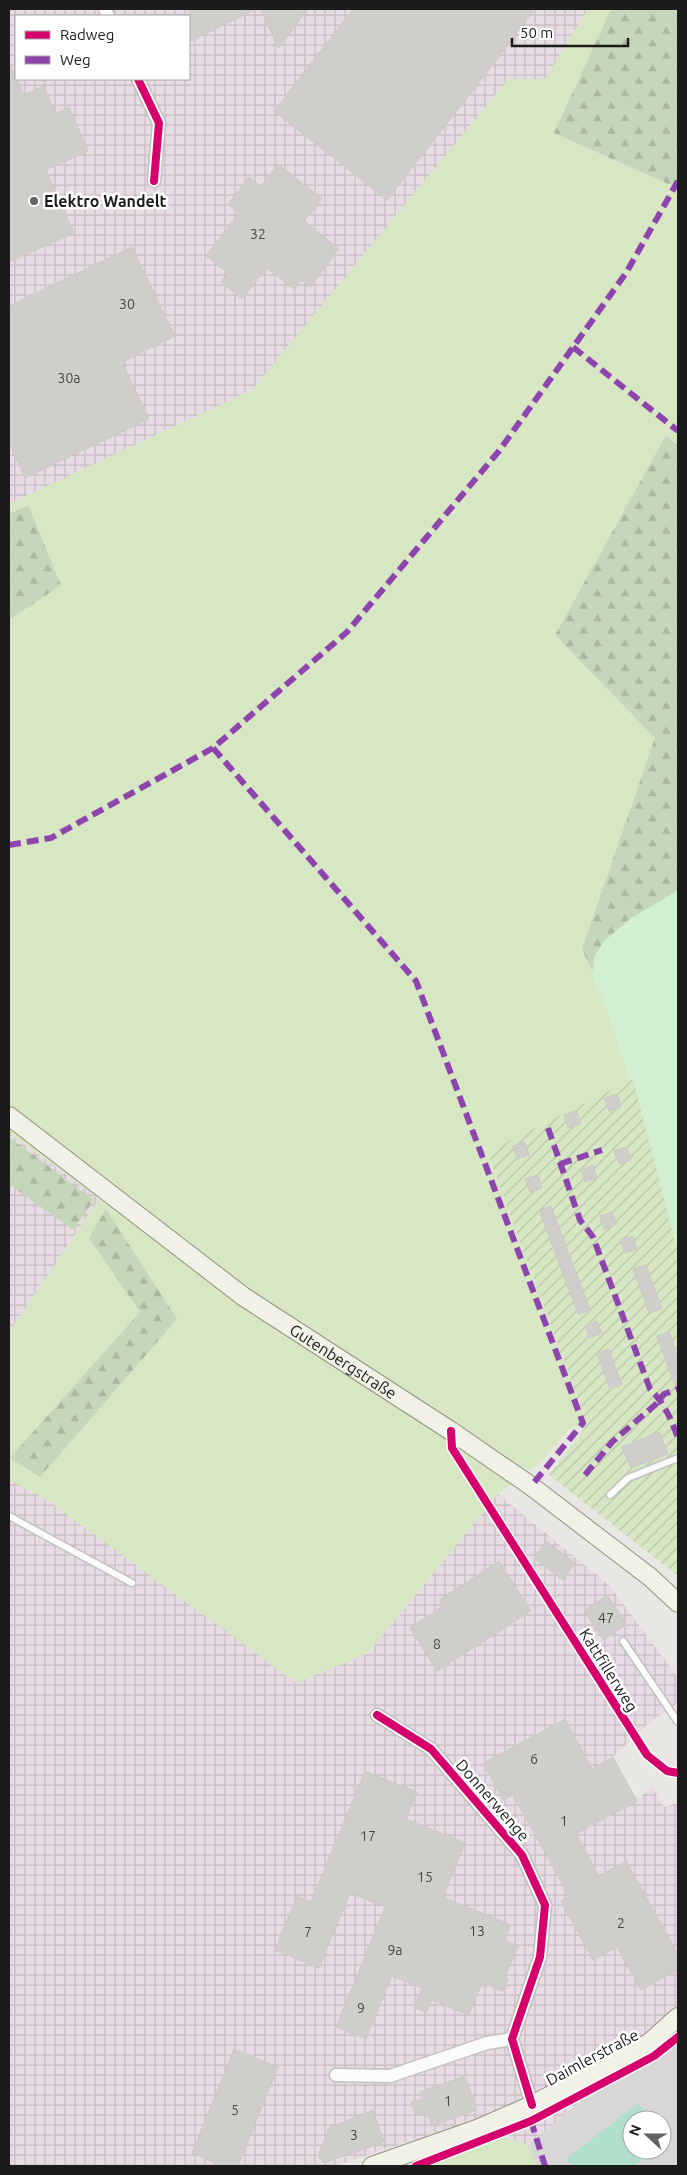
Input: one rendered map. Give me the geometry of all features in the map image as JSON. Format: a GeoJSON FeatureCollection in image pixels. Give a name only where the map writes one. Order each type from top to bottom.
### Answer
{"type":"FeatureCollection","features":[{"type":"Feature","properties":{"kind":"main road","name":"Gutenbergstraße"},"geometry":{"type":"LineString","coordinates":[[9,1116],[244,1297],[451,1431],[531,1486],[650,1577],[678,1603]]}},
{"type":"Feature","properties":{"kind":"main road","name":"Daimlerstraße"},"geometry":{"type":"LineString","coordinates":[[372,2166],[477,2129],[532,2105],[649,2043],[678,2017]]}},
{"type":"Feature","properties":{"kind":"street"},"geometry":{"type":"LineString","coordinates":[[138,80],[159,123],[154,181]]}},
{"type":"Feature","properties":{"kind":"street","name":"Donnerwenge"},"geometry":{"type":"LineString","coordinates":[[377,1715],[431,1749],[522,1855],[545,1905],[540,1957],[512,2039]]}},
{"type":"Feature","properties":{"kind":"street"},"geometry":{"type":"LineString","coordinates":[[336,2075],[390,2076],[487,2043],[512,2039],[532,2105]]}},
{"type":"Feature","properties":{"kind":"lane"},"geometry":{"type":"LineString","coordinates":[[610,1495],[628,1478],[678,1458]]}},
{"type":"Feature","properties":{"kind":"lane"},"geometry":{"type":"LineString","coordinates":[[9,1516],[132,1583]]}},
{"type":"Feature","properties":{"kind":"lane","name":"Kattfillerweg"},"geometry":{"type":"LineString","coordinates":[[528,1568],[647,1755],[667,1771],[678,1772]]}},
{"type":"Feature","properties":{"kind":"lane"},"geometry":{"type":"LineString","coordinates":[[623,1640],[678,1722]]}},
{"type":"Feature","properties":{"kind":"shaded area"},"geometry":{"type":"Polygon","coordinates":[[[9,9],[588,9],[545,79],[508,80],[252,390],[9,504],[9,9]]]}},
{"type":"Feature","properties":{"kind":"shaded area"},"geometry":{"type":"Polygon","coordinates":[[[9,1133],[99,1199],[9,1332],[9,1133]]]}},
{"type":"Feature","properties":{"kind":"shaded area"},"geometry":{"type":"Polygon","coordinates":[[[9,1480],[367,1654],[498,1494],[610,1586],[678,1678],[678,1703],[651,1721],[613,1757],[637,1800],[652,1787],[664,1807],[678,1803],[678,2017],[675,2021],[528,2145],[503,2137],[483,2117],[335,2166],[9,2166],[9,1480]]]}},
{"type":"Feature","properties":{"kind":"shaded area"},"geometry":{"type":"Polygon","coordinates":[[[678,2017],[678,2166],[536,2166],[528,2145],[678,2017]]]}},
{"type":"Feature","properties":{"kind":"green space"},"geometry":{"type":"Polygon","coordinates":[[[588,9],[611,9],[554,133],[675,187],[678,181],[678,445],[666,435],[555,635],[656,738],[582,949],[635,1062],[678,1221],[487,1153],[587,1424],[569,1429],[541,1462],[498,1494],[367,1654],[296,1683],[47,1500],[9,1480],[9,1332],[99,1199],[9,1133],[9,504],[252,390],[508,79],[545,79],[588,9]]]}},
{"type":"Feature","properties":{"kind":"green space"},"geometry":{"type":"Polygon","coordinates":[[[611,9],[678,9],[678,181],[675,187],[554,133],[611,9]]]}},
{"type":"Feature","properties":{"kind":"green space"},"geometry":{"type":"Polygon","coordinates":[[[666,435],[678,445],[678,1085],[635,1062],[582,949],[655,738],[555,635],[666,435]]]}},
{"type":"Feature","properties":{"kind":"green space"},"geometry":{"type":"Polygon","coordinates":[[[28,505],[61,585],[9,620],[9,514],[28,505]]]}},
{"type":"Feature","properties":{"kind":"green space"},"geometry":{"type":"Polygon","coordinates":[[[678,890],[678,1266],[652,1153],[607,1009],[592,976],[594,957],[603,942],[630,919],[678,890]]]}},
{"type":"Feature","properties":{"kind":"green space"},"geometry":{"type":"Polygon","coordinates":[[[633,1079],[678,1254],[678,1576],[549,1475],[587,1424],[487,1152],[633,1079]]]}},
{"type":"Feature","properties":{"kind":"green space"},"geometry":{"type":"Polygon","coordinates":[[[9,1137],[94,1200],[73,1230],[9,1184],[9,1137]]]}},
{"type":"Feature","properties":{"kind":"green space"},"geometry":{"type":"Polygon","coordinates":[[[106,1209],[177,1319],[40,1477],[10,1458],[140,1312],[89,1238],[106,1209]]]}},
{"type":"Feature","properties":{"kind":"green space"},"geometry":{"type":"Polygon","coordinates":[[[638,2103],[643,2110],[629,2110],[638,2103]]]}},
{"type":"Feature","properties":{"kind":"green space"},"geometry":{"type":"Polygon","coordinates":[[[622,2115],[622,2160],[642,2160],[634,2166],[572,2166],[566,2159],[622,2115]]]}},
{"type":"Feature","properties":{"kind":"green space"},"geometry":{"type":"Polygon","coordinates":[[[503,2137],[528,2145],[536,2166],[424,2166],[503,2137]]]}},
{"type":"Feature","properties":{"kind":"building"},"geometry":{"type":"Polygon","coordinates":[[[189,9],[256,9],[190,42],[189,9]]]}},
{"type":"Feature","properties":{"kind":"building"},"geometry":{"type":"Polygon","coordinates":[[[260,9],[308,9],[279,48],[260,9]]]}},
{"type":"Feature","properties":{"kind":"building"},"geometry":{"type":"Polygon","coordinates":[[[353,9],[535,9],[387,200],[274,111],[353,9]]]}},
{"type":"Feature","properties":{"kind":"building","name":"Elektro Wandelt"},"geometry":{"type":"Polygon","coordinates":[[[9,63],[15,80],[17,80],[24,95],[43,86],[56,113],[69,107],[88,151],[46,170],[74,233],[9,262],[9,63]]]}},
{"type":"Feature","properties":{"kind":"building"},"geometry":{"type":"Polygon","coordinates":[[[278,164],[322,199],[304,221],[339,249],[310,287],[301,280],[294,289],[267,268],[242,299],[221,282],[228,273],[206,256],[239,213],[228,204],[249,177],[261,186],[278,164]]]}},
{"type":"Feature","properties":{"kind":"building"},"geometry":{"type":"Polygon","coordinates":[[[132,247],[175,336],[122,362],[149,419],[25,478],[9,443],[9,306],[132,247]]]}},
{"type":"Feature","properties":{"kind":"building"},"geometry":{"type":"Polygon","coordinates":[[[617,1094],[621,1107],[609,1111],[604,1098],[617,1094]]]}},
{"type":"Feature","properties":{"kind":"building"},"geometry":{"type":"Polygon","coordinates":[[[576,1111],[581,1124],[568,1128],[564,1115],[576,1111]]]}},
{"type":"Feature","properties":{"kind":"building"},"geometry":{"type":"Polygon","coordinates":[[[525,1142],[529,1155],[517,1159],[513,1146],[525,1142]]]}},
{"type":"Feature","properties":{"kind":"building"},"geometry":{"type":"Polygon","coordinates":[[[627,1147],[631,1160],[619,1164],[614,1151],[627,1147]]]}},
{"type":"Feature","properties":{"kind":"building"},"geometry":{"type":"Polygon","coordinates":[[[593,1165],[597,1178],[585,1182],[581,1170],[593,1165]]]}},
{"type":"Feature","properties":{"kind":"building"},"geometry":{"type":"Polygon","coordinates":[[[538,1175],[542,1188],[530,1192],[525,1179],[538,1175]]]}},
{"type":"Feature","properties":{"kind":"building"},"geometry":{"type":"Polygon","coordinates":[[[551,1206],[590,1310],[578,1314],[539,1210],[551,1206]]]}},
{"type":"Feature","properties":{"kind":"building"},"geometry":{"type":"Polygon","coordinates":[[[612,1212],[617,1224],[604,1229],[600,1216],[612,1212]]]}},
{"type":"Feature","properties":{"kind":"building"},"geometry":{"type":"Polygon","coordinates":[[[633,1236],[637,1249],[625,1253],[620,1240],[633,1236]]]}},
{"type":"Feature","properties":{"kind":"building"},"geometry":{"type":"Polygon","coordinates":[[[646,1265],[662,1309],[649,1313],[633,1269],[646,1265]]]}},
{"type":"Feature","properties":{"kind":"building"},"geometry":{"type":"Polygon","coordinates":[[[597,1321],[602,1333],[589,1338],[585,1325],[597,1321]]]}},
{"type":"Feature","properties":{"kind":"building"},"geometry":{"type":"Polygon","coordinates":[[[669,1332],[678,1358],[678,1389],[676,1389],[657,1336],[669,1332]]]}},
{"type":"Feature","properties":{"kind":"building"},"geometry":{"type":"Polygon","coordinates":[[[609,1349],[622,1385],[610,1389],[597,1353],[609,1349]]]}},
{"type":"Feature","properties":{"kind":"building"},"geometry":{"type":"Polygon","coordinates":[[[659,1432],[668,1454],[631,1468],[622,1447],[659,1432]]]}},
{"type":"Feature","properties":{"kind":"building"},"geometry":{"type":"Polygon","coordinates":[[[546,1541],[575,1563],[563,1580],[534,1558],[546,1541]]]}},
{"type":"Feature","properties":{"kind":"building"},"geometry":{"type":"Polygon","coordinates":[[[499,1561],[531,1611],[437,1671],[410,1628],[443,1606],[439,1600],[499,1561]]]}},
{"type":"Feature","properties":{"kind":"building"},"geometry":{"type":"Polygon","coordinates":[[[607,1595],[627,1624],[604,1640],[584,1611],[607,1595]]]}},
{"type":"Feature","properties":{"kind":"building"},"geometry":{"type":"Polygon","coordinates":[[[565,1719],[592,1769],[613,1757],[637,1801],[576,1834],[599,1876],[626,1861],[678,1954],[678,1970],[641,1990],[617,1947],[593,1960],[561,1901],[569,1896],[513,1795],[503,1800],[483,1763],[565,1719]]]}},
{"type":"Feature","properties":{"kind":"building"},"geometry":{"type":"Polygon","coordinates":[[[365,1771],[417,1792],[406,1819],[465,1843],[443,1897],[511,1925],[505,1940],[518,1946],[505,1977],[508,1978],[503,1991],[482,1983],[469,2015],[432,2000],[426,2013],[414,2007],[422,1988],[392,1976],[366,2039],[336,2027],[385,1907],[350,1893],[319,1968],[275,1950],[297,1896],[311,1902],[365,1771]]]}},
{"type":"Feature","properties":{"kind":"building"},"geometry":{"type":"Polygon","coordinates":[[[234,2049],[278,2067],[238,2166],[223,2166],[192,2153],[234,2049]]]}},
{"type":"Feature","properties":{"kind":"building"},"geometry":{"type":"Polygon","coordinates":[[[465,2076],[477,2110],[432,2126],[427,2112],[416,2116],[411,2102],[422,2099],[420,2092],[465,2076]]]}},
{"type":"Feature","properties":{"kind":"building"},"geometry":{"type":"Polygon","coordinates":[[[373,2110],[384,2142],[324,2163],[318,2156],[329,2128],[373,2110]]]}},
{"type":"Feature","properties":{"kind":"marked path"},"geometry":{"type":"LineString","coordinates":[[9,845],[51,838],[213,748],[347,632],[499,451],[626,273],[678,181]]}},
{"type":"Feature","properties":{"kind":"marked path"},"geometry":{"type":"LineString","coordinates":[[573,347],[678,431]]}},
{"type":"Feature","properties":{"kind":"marked path"},"geometry":{"type":"LineString","coordinates":[[213,748],[416,981],[583,1423],[531,1486]]}},
{"type":"Feature","properties":{"kind":"marked path"},"geometry":{"type":"LineString","coordinates":[[548,1128],[580,1220],[593,1237],[650,1389],[660,1400],[667,1412],[678,1438]]}},
{"type":"Feature","properties":{"kind":"marked path"},"geometry":{"type":"LineString","coordinates":[[560,1164],[602,1150]]}},
{"type":"Feature","properties":{"kind":"marked path"},"geometry":{"type":"LineString","coordinates":[[585,1475],[612,1442],[655,1405],[664,1394],[678,1389]]}},
{"type":"Feature","properties":{"kind":"marked path"},"geometry":{"type":"LineString","coordinates":[[531,2121],[545,2166]]}},
{"type":"Feature","properties":{"kind":"cycle path"},"geometry":{"type":"LineString","coordinates":[[138,80],[159,123],[154,181]]}},
{"type":"Feature","properties":{"kind":"cycle path"},"geometry":{"type":"LineString","coordinates":[[451,1431],[452,1448],[647,1755],[667,1771],[678,1773]]}},
{"type":"Feature","properties":{"kind":"cycle path"},"geometry":{"type":"LineString","coordinates":[[377,1715],[431,1749],[522,1855],[545,1905],[540,1957],[512,2039],[532,2105]]}},
{"type":"Feature","properties":{"kind":"cycle path"},"geometry":{"type":"LineString","coordinates":[[416,2166],[531,2121],[654,2056],[678,2037]]}},
{"type":"Feature","properties":{"kind":"place","name":"Elektro Wandelt"},"geometry":{"type":"Point","coordinates":[34,201]}}]}
